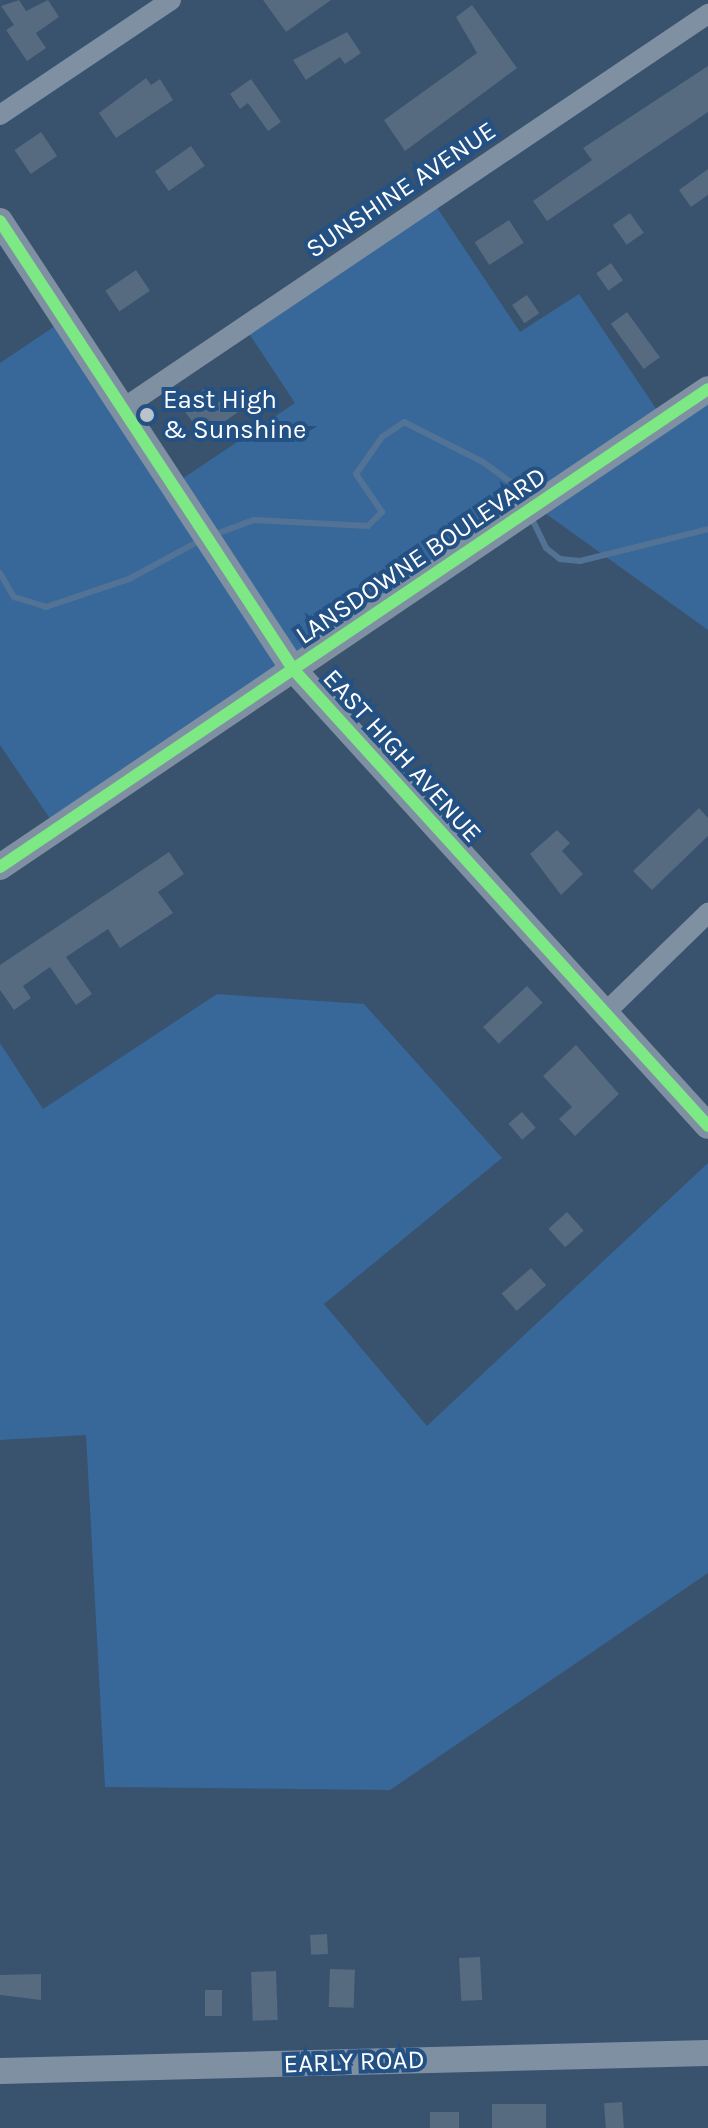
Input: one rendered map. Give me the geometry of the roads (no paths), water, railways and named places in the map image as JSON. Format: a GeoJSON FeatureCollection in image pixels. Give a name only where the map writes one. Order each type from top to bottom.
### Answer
{"type":"FeatureCollection","features":[{"type":"Feature","properties":{"kind":"street"},"geometry":{"type":"LineString","coordinates":[[0,115],[171,0]]}},
{"type":"Feature","properties":{"kind":"street","name":"SUNSHINE AVENUE"},"geometry":{"type":"LineString","coordinates":[[122,409],[708,14]]}},
{"type":"Feature","properties":{"kind":"street","name":"EAST HIGH AVENUE"},"geometry":{"type":"LineString","coordinates":[[0,221],[293,669],[708,1126]]}},
{"type":"Feature","properties":{"kind":"street","name":"LANSDOWNE BOULEVARD"},"geometry":{"type":"LineString","coordinates":[[0,867],[708,389]]}},
{"type":"Feature","properties":{"kind":"street"},"geometry":{"type":"LineString","coordinates":[[605,1013],[708,913]]}},
{"type":"Feature","properties":{"kind":"street","name":"EARLY ROAD"},"geometry":{"type":"LineString","coordinates":[[0,2071],[708,2053]]}},
{"type":"Feature","properties":{"kind":"waterway"},"geometry":{"type":"LineString","coordinates":[[213,535],[254,520],[368,526],[382,512],[356,474],[382,437],[404,422],[483,462],[511,482],[524,503]]}},
{"type":"Feature","properties":{"kind":"waterway"},"geometry":{"type":"LineString","coordinates":[[531,517],[546,548],[560,559],[580,561],[708,529]]}},
{"type":"Feature","properties":{"kind":"waterway"},"geometry":{"type":"LineString","coordinates":[[0,573],[14,597],[46,607],[129,579],[199,541]]}},
{"type":"Feature","properties":{"kind":"place","name":"East High & Sunshine"},"geometry":{"type":"Point","coordinates":[147,415]}}]}
